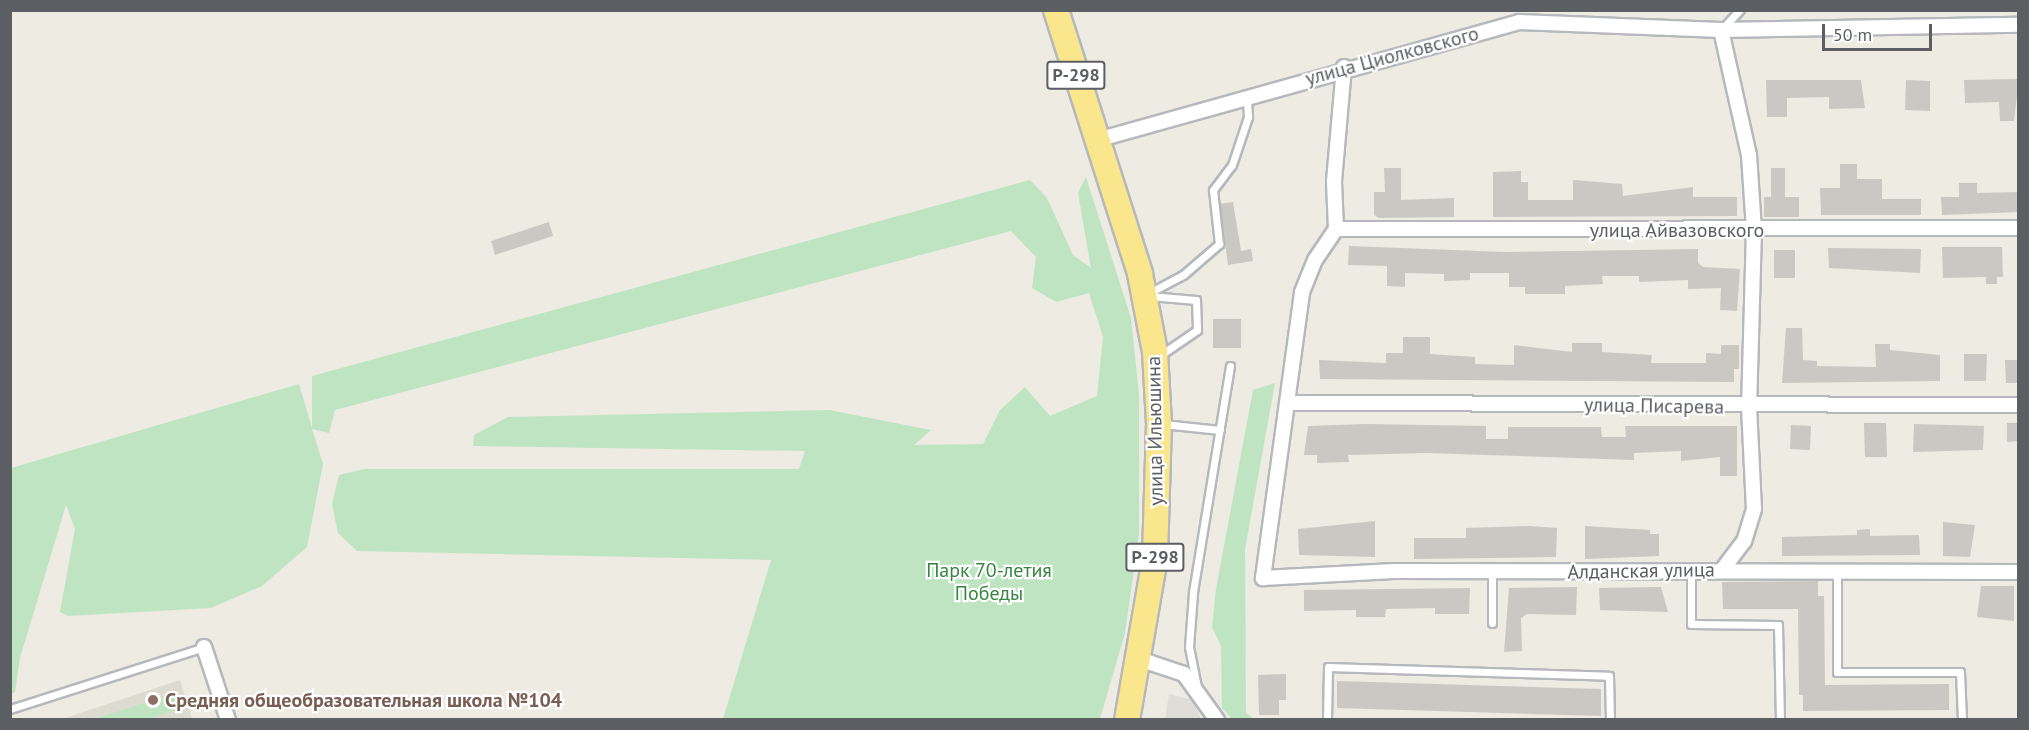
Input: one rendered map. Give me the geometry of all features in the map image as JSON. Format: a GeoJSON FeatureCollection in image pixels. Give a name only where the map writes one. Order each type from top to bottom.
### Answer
{"type":"FeatureCollection","features":[{"type":"Feature","properties":{"kind":"highway","name":"улица Ильюшина"},"geometry":{"type":"LineString","coordinates":[[1056,10],[1144,296],[1155,358],[1159,423],[1155,558],[1127,720]]}},
{"type":"Feature","properties":{"kind":"street","name":"улица Циолковского"},"geometry":{"type":"LineString","coordinates":[[1097,140],[1247,98],[1344,67],[1519,22],[1721,30],[2019,25]]}},
{"type":"Feature","properties":{"kind":"street"},"geometry":{"type":"LineString","coordinates":[[1721,30],[1747,144],[1754,230],[1749,407],[1754,509],[1744,541],[1722,570]]}},
{"type":"Feature","properties":{"kind":"street"},"geometry":{"type":"LineString","coordinates":[[1290,403],[1302,293],[1315,260],[1336,230],[1334,182],[1344,67]]}},
{"type":"Feature","properties":{"kind":"street","name":"улица Айвазовского"},"geometry":{"type":"LineString","coordinates":[[1336,230],[2019,228]]}},
{"type":"Feature","properties":{"kind":"street","name":"улица Писарева"},"geometry":{"type":"LineString","coordinates":[[1290,403],[1749,407],[2019,405]]}},
{"type":"Feature","properties":{"kind":"street","name":"Алданская улица"},"geometry":{"type":"LineString","coordinates":[[1290,403],[1263,578],[1394,571],[1492,574],[1690,569],[2019,573]]}},
{"type":"Feature","properties":{"kind":"street"},"geometry":{"type":"LineString","coordinates":[[204,647],[228,720]]}},
{"type":"Feature","properties":{"kind":"street"},"geometry":{"type":"LineString","coordinates":[[1139,659],[1184,674],[1197,687],[1217,720]]}},
{"type":"Feature","properties":{"kind":"lane"},"geometry":{"type":"LineString","coordinates":[[1721,30],[1740,10]]}},
{"type":"Feature","properties":{"kind":"lane"},"geometry":{"type":"LineString","coordinates":[[1144,296],[1183,275],[1219,244],[1213,190],[1232,165],[1248,117],[1247,98]]}},
{"type":"Feature","properties":{"kind":"lane"},"geometry":{"type":"LineString","coordinates":[[1144,296],[1196,300],[1197,330],[1155,358]]}},
{"type":"Feature","properties":{"kind":"lane"},"geometry":{"type":"LineString","coordinates":[[1197,687],[1189,647],[1193,592],[1230,366]]}},
{"type":"Feature","properties":{"kind":"lane"},"geometry":{"type":"LineString","coordinates":[[1159,423],[1220,430]]}},
{"type":"Feature","properties":{"kind":"lane"},"geometry":{"type":"LineString","coordinates":[[1690,569],[1691,624],[1778,625],[1780,720]]}},
{"type":"Feature","properties":{"kind":"lane"},"geometry":{"type":"LineString","coordinates":[[1837,571],[1837,672],[1960,672],[1962,720]]}},
{"type":"Feature","properties":{"kind":"lane"},"geometry":{"type":"LineString","coordinates":[[1492,574],[1492,622]]}},
{"type":"Feature","properties":{"kind":"lane"},"geometry":{"type":"LineString","coordinates":[[10,710],[204,647]]}},
{"type":"Feature","properties":{"kind":"lane"},"geometry":{"type":"LineString","coordinates":[[1327,720],[1328,667],[1609,676],[1610,720]]}},
{"type":"Feature","properties":{"kind":"shaded area","name":"Средняя общеобразовательная школа №104"},"geometry":{"type":"Polygon","coordinates":[[[180,680],[192,719],[59,720],[180,680]]]}},
{"type":"Feature","properties":{"kind":"shaded area"},"geometry":{"type":"Polygon","coordinates":[[[1169,694],[1193,700],[1201,719],[1165,719],[1169,694]]]}},
{"type":"Feature","properties":{"kind":"green space","name":"Парк 70-летия Победы"},"geometry":{"type":"Polygon","coordinates":[[[1086,177],[1131,318],[1139,394],[1139,535],[1125,633],[1100,719],[723,719],[771,560],[357,551],[338,533],[332,504],[339,475],[364,469],[799,469],[805,451],[473,446],[474,435],[508,417],[829,410],[931,430],[914,445],[983,444],[1000,410],[1025,387],[1050,416],[1097,396],[1103,337],[1089,293],[1056,302],[1032,288],[1036,257],[1011,231],[335,410],[329,433],[312,429],[323,464],[307,547],[262,586],[211,608],[68,616],[60,612],[75,529],[66,505],[20,658],[15,692],[11,694],[11,468],[299,384],[312,428],[312,376],[1030,180],[1047,198],[1073,255],[1091,268],[1078,193],[1086,177]]]}},
{"type":"Feature","properties":{"kind":"green space"},"geometry":{"type":"Polygon","coordinates":[[[1275,383],[1245,549],[1246,713],[1254,719],[1232,719],[1222,708],[1221,646],[1212,627],[1216,589],[1253,390],[1275,383]]]}},
{"type":"Feature","properties":{"kind":"green space"},"geometry":{"type":"Polygon","coordinates":[[[175,693],[179,709],[149,719],[94,719],[175,693]]]}},
{"type":"Feature","properties":{"kind":"building"},"geometry":{"type":"Polygon","coordinates":[[[2019,79],[2014,121],[2000,121],[1999,102],[1965,103],[1964,80],[2019,79]]]}},
{"type":"Feature","properties":{"kind":"building"},"geometry":{"type":"Polygon","coordinates":[[[1766,80],[1861,80],[1865,108],[1829,109],[1829,97],[1787,98],[1787,117],[1767,117],[1766,80]]]}},
{"type":"Feature","properties":{"kind":"building"},"geometry":{"type":"Polygon","coordinates":[[[1906,80],[1930,81],[1930,111],[1905,110],[1906,80]]]}},
{"type":"Feature","properties":{"kind":"building"},"geometry":{"type":"Polygon","coordinates":[[[1840,164],[1857,164],[1857,179],[1882,179],[1882,199],[1921,199],[1921,215],[1821,215],[1820,188],[1840,188],[1840,164]]]}},
{"type":"Feature","properties":{"kind":"building"},"geometry":{"type":"Polygon","coordinates":[[[1384,168],[1401,168],[1401,200],[1454,198],[1454,217],[1379,218],[1374,215],[1374,192],[1385,192],[1384,168]]]}},
{"type":"Feature","properties":{"kind":"building"},"geometry":{"type":"Polygon","coordinates":[[[1771,168],[1785,168],[1785,197],[1799,197],[1799,217],[1764,217],[1764,197],[1771,197],[1771,168]]]}},
{"type":"Feature","properties":{"kind":"building"},"geometry":{"type":"Polygon","coordinates":[[[1521,171],[1521,182],[1528,182],[1528,200],[1573,200],[1573,180],[1622,184],[1623,196],[1693,187],[1693,197],[1737,197],[1737,216],[1493,217],[1493,172],[1521,171]]]}},
{"type":"Feature","properties":{"kind":"building"},"geometry":{"type":"Polygon","coordinates":[[[1959,183],[1977,183],[1977,193],[2019,192],[2019,212],[1942,215],[1941,197],[1959,197],[1959,183]]]}},
{"type":"Feature","properties":{"kind":"building"},"geometry":{"type":"Polygon","coordinates":[[[1233,202],[1241,251],[1251,249],[1253,261],[1228,265],[1220,204],[1233,202]]]}},
{"type":"Feature","properties":{"kind":"building"},"geometry":{"type":"Polygon","coordinates":[[[549,222],[553,236],[495,255],[491,241],[549,222]]]}},
{"type":"Feature","properties":{"kind":"building"},"geometry":{"type":"Polygon","coordinates":[[[1349,246],[1505,252],[1698,249],[1698,263],[1703,267],[1740,269],[1737,311],[1720,310],[1721,288],[1688,289],[1688,280],[1639,282],[1639,276],[1602,276],[1603,284],[1565,286],[1565,294],[1525,294],[1525,287],[1509,287],[1509,273],[1470,273],[1470,280],[1444,281],[1444,274],[1405,273],[1405,287],[1387,286],[1387,266],[1348,265],[1349,246]]]}},
{"type":"Feature","properties":{"kind":"building"},"geometry":{"type":"Polygon","coordinates":[[[1942,247],[2002,247],[2003,277],[1997,277],[1997,284],[1986,284],[1986,277],[1943,278],[1942,247]]]}},
{"type":"Feature","properties":{"kind":"building"},"geometry":{"type":"Polygon","coordinates":[[[1828,248],[1921,249],[1920,273],[1829,268],[1828,248]]]}},
{"type":"Feature","properties":{"kind":"building"},"geometry":{"type":"Polygon","coordinates":[[[1774,250],[1795,250],[1795,278],[1774,278],[1774,250]]]}},
{"type":"Feature","properties":{"kind":"building"},"geometry":{"type":"Polygon","coordinates":[[[1213,319],[1241,319],[1241,348],[1213,348],[1213,319]]]}},
{"type":"Feature","properties":{"kind":"building"},"geometry":{"type":"Polygon","coordinates":[[[1786,328],[1802,328],[1803,360],[1817,361],[1817,366],[1876,367],[1875,344],[1890,344],[1890,350],[1940,355],[1940,381],[1782,383],[1786,328]]]}},
{"type":"Feature","properties":{"kind":"building"},"geometry":{"type":"Polygon","coordinates":[[[1403,337],[1430,337],[1430,354],[1475,357],[1475,364],[1514,365],[1514,345],[1572,352],[1572,343],[1602,343],[1602,352],[1652,355],[1651,363],[1706,363],[1706,353],[1721,354],[1721,345],[1739,345],[1739,369],[1734,369],[1734,382],[1320,379],[1319,360],[1386,363],[1386,353],[1403,353],[1403,337]]]}},
{"type":"Feature","properties":{"kind":"building"},"geometry":{"type":"Polygon","coordinates":[[[1964,354],[1987,354],[1986,381],[1964,381],[1964,354]]]}},
{"type":"Feature","properties":{"kind":"building"},"geometry":{"type":"Polygon","coordinates":[[[2005,360],[2019,360],[2019,383],[2006,383],[2005,360]]]}},
{"type":"Feature","properties":{"kind":"building"},"geometry":{"type":"Polygon","coordinates":[[[1864,423],[1886,423],[1887,457],[1865,457],[1864,423]]]}},
{"type":"Feature","properties":{"kind":"building"},"geometry":{"type":"Polygon","coordinates":[[[2007,423],[2019,423],[2019,441],[2007,442],[2007,423]]]}},
{"type":"Feature","properties":{"kind":"building"},"geometry":{"type":"Polygon","coordinates":[[[1365,424],[1486,426],[1486,439],[1508,439],[1508,427],[1601,427],[1602,437],[1626,437],[1625,426],[1737,426],[1737,476],[1720,476],[1720,457],[1681,461],[1681,451],[1634,453],[1634,460],[1426,453],[1348,455],[1349,462],[1317,463],[1317,455],[1304,455],[1308,426],[1365,424]]]}},
{"type":"Feature","properties":{"kind":"building"},"geometry":{"type":"Polygon","coordinates":[[[1914,424],[1984,426],[1983,450],[1913,452],[1914,424]]]}},
{"type":"Feature","properties":{"kind":"building"},"geometry":{"type":"Polygon","coordinates":[[[1791,425],[1811,426],[1810,450],[1790,449],[1791,425]]]}},
{"type":"Feature","properties":{"kind":"building"},"geometry":{"type":"Polygon","coordinates":[[[1375,521],[1375,557],[1299,555],[1298,529],[1375,521]]]}},
{"type":"Feature","properties":{"kind":"building"},"geometry":{"type":"Polygon","coordinates":[[[1943,522],[1975,525],[1970,557],[1943,556],[1943,522]]]}},
{"type":"Feature","properties":{"kind":"building"},"geometry":{"type":"Polygon","coordinates":[[[1529,526],[1557,528],[1556,557],[1414,559],[1414,538],[1466,538],[1466,528],[1529,526]]]}},
{"type":"Feature","properties":{"kind":"building"},"geometry":{"type":"Polygon","coordinates":[[[1585,526],[1650,530],[1650,534],[1659,534],[1659,556],[1585,559],[1585,526]]]}},
{"type":"Feature","properties":{"kind":"building"},"geometry":{"type":"Polygon","coordinates":[[[1870,529],[1870,536],[1919,535],[1920,555],[1782,556],[1782,537],[1857,535],[1857,530],[1870,529]]]}},
{"type":"Feature","properties":{"kind":"building"},"geometry":{"type":"Polygon","coordinates":[[[1818,581],[1818,596],[1824,596],[1825,685],[1949,684],[1949,710],[1803,711],[1803,695],[1799,695],[1798,609],[1723,609],[1722,582],[1818,581]]]}},
{"type":"Feature","properties":{"kind":"building"},"geometry":{"type":"Polygon","coordinates":[[[1981,586],[2014,586],[2014,621],[1977,617],[1981,586]]]}},
{"type":"Feature","properties":{"kind":"building"},"geometry":{"type":"Polygon","coordinates":[[[1577,587],[1576,615],[1527,614],[1521,618],[1522,651],[1504,652],[1509,588],[1577,587]]]}},
{"type":"Feature","properties":{"kind":"building"},"geometry":{"type":"Polygon","coordinates":[[[1661,587],[1668,612],[1600,610],[1599,588],[1661,587]]]}},
{"type":"Feature","properties":{"kind":"building"},"geometry":{"type":"Polygon","coordinates":[[[1470,588],[1469,614],[1435,614],[1435,608],[1386,609],[1385,617],[1356,617],[1356,610],[1304,611],[1304,590],[1470,588]]]}},
{"type":"Feature","properties":{"kind":"building"},"geometry":{"type":"Polygon","coordinates":[[[1286,674],[1286,700],[1279,700],[1279,715],[1259,715],[1258,675],[1286,674]]]}},
{"type":"Feature","properties":{"kind":"building"},"geometry":{"type":"Polygon","coordinates":[[[1337,681],[1601,689],[1601,716],[1337,708],[1337,681]]]}},
{"type":"Feature","properties":{"kind":"place","name":"Средняя общеобразовательная школа №104"},"geometry":{"type":"Point","coordinates":[153,700]}}]}
